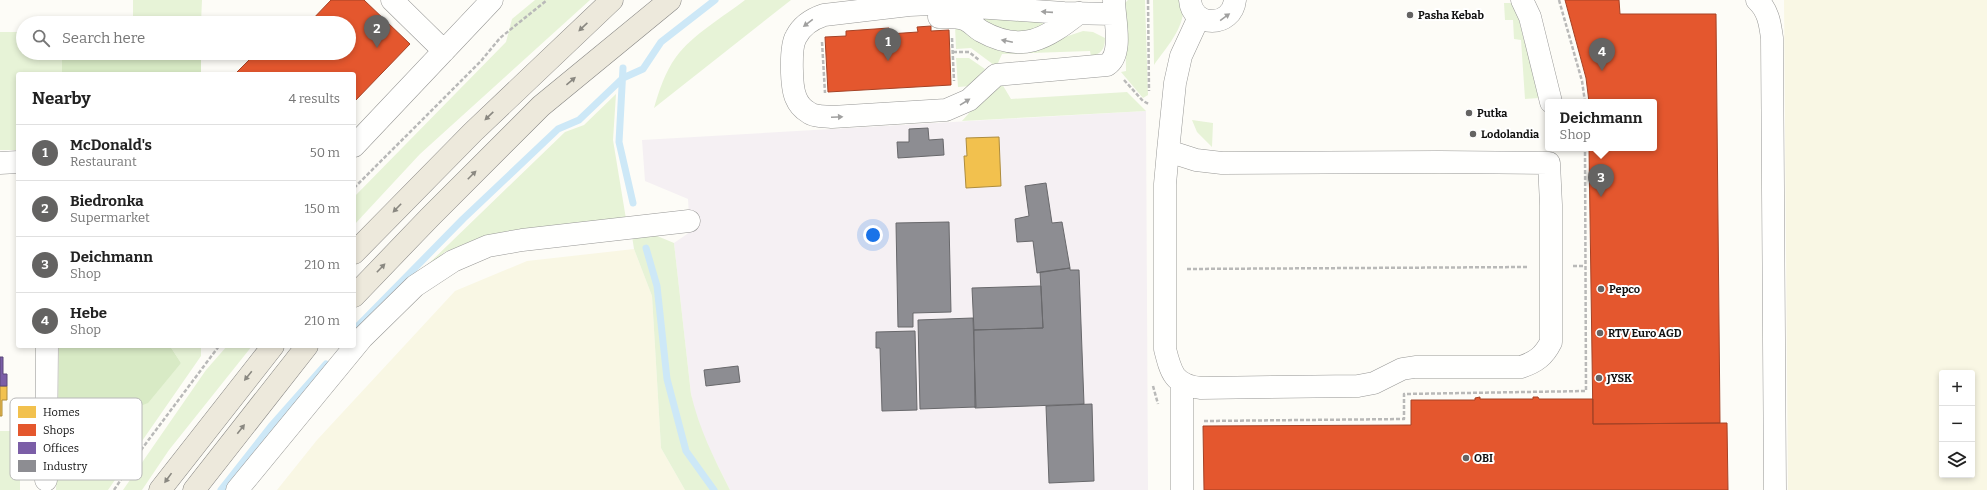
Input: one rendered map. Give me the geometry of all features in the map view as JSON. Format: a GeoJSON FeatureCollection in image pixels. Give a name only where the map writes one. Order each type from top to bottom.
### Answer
{"type":"FeatureCollection","features":[{"type":"Feature","properties":{"kind":"main road"},"geometry":{"type":"LineString","coordinates":[[356,251],[473,132],[612,0]]}},
{"type":"Feature","properties":{"kind":"main road"},"geometry":{"type":"LineString","coordinates":[[356,294],[430,217],[541,106],[670,0]]}},
{"type":"Feature","properties":{"kind":"main road"},"geometry":{"type":"LineString","coordinates":[[160,490],[271,348]]}},
{"type":"Feature","properties":{"kind":"main road"},"geometry":{"type":"LineString","coordinates":[[194,490],[305,348]]}},
{"type":"Feature","properties":{"kind":"street"},"geometry":{"type":"LineString","coordinates":[[392,0],[444,51]]}},
{"type":"Feature","properties":{"kind":"street"},"geometry":{"type":"LineString","coordinates":[[356,144],[492,0]]}},
{"type":"Feature","properties":{"kind":"street"},"geometry":{"type":"LineString","coordinates":[[1168,151],[1196,160],[1222,164],[1432,162],[1549,156],[1551,266],[1550,342],[1545,353],[1534,363],[1521,367],[1416,367],[1402,369],[1374,383],[1358,386],[1201,388],[1182,383],[1171,373],[1165,350],[1165,184],[1168,151],[1175,82],[1194,9],[1212,22],[1220,21],[1231,12],[1235,0]]}},
{"type":"Feature","properties":{"kind":"street"},"geometry":{"type":"LineString","coordinates":[[1522,0],[1530,17],[1550,99]]}},
{"type":"Feature","properties":{"kind":"street"},"geometry":{"type":"LineString","coordinates":[[1757,0],[1763,5],[1770,20],[1772,38],[1775,490]]}},
{"type":"Feature","properties":{"kind":"street"},"geometry":{"type":"LineString","coordinates":[[908,4],[932,4],[1079,13],[1114,7],[1118,46],[1112,62],[1107,65],[996,75],[969,100],[946,110],[832,117],[818,116],[808,113],[796,97],[792,49],[795,38],[802,27],[813,18],[829,14],[908,4]]}},
{"type":"Feature","properties":{"kind":"street"},"geometry":{"type":"LineString","coordinates":[[829,14],[836,22],[954,17],[966,20],[981,31],[999,40],[1013,43],[1041,38],[1054,32],[1079,13]]}},
{"type":"Feature","properties":{"kind":"street"},"geometry":{"type":"LineString","coordinates":[[0,163],[16,162]]}},
{"type":"Feature","properties":{"kind":"street"},"geometry":{"type":"LineString","coordinates":[[356,345],[415,286],[452,261],[488,246],[522,240],[689,221]]}},
{"type":"Feature","properties":{"kind":"street"},"geometry":{"type":"LineString","coordinates":[[47,348],[47,398]]}},
{"type":"Feature","properties":{"kind":"street"},"geometry":{"type":"LineString","coordinates":[[237,490],[354,348]]}},
{"type":"Feature","properties":{"kind":"street"},"geometry":{"type":"LineString","coordinates":[[1182,383],[1182,490]]}},
{"type":"Feature","properties":{"kind":"path"},"geometry":{"type":"LineString","coordinates":[[356,186],[481,61],[500,38],[547,0]]}},
{"type":"Feature","properties":{"kind":"path"},"geometry":{"type":"LineString","coordinates":[[1148,0],[1150,111]]}},
{"type":"Feature","properties":{"kind":"path"},"geometry":{"type":"LineString","coordinates":[[1559,0],[1582,81],[1585,99]]}},
{"type":"Feature","properties":{"kind":"path"},"geometry":{"type":"LineString","coordinates":[[952,31],[954,82]]}},
{"type":"Feature","properties":{"kind":"path"},"geometry":{"type":"LineString","coordinates":[[821,36],[825,98]]}},
{"type":"Feature","properties":{"kind":"path"},"geometry":{"type":"LineString","coordinates":[[1112,62],[1117,73],[1143,101],[1149,104]]}},
{"type":"Feature","properties":{"kind":"path"},"geometry":{"type":"LineString","coordinates":[[1151,379],[1154,394],[1164,417],[1182,420],[1404,419],[1404,394],[1586,391],[1585,151]]}},
{"type":"Feature","properties":{"kind":"path"},"geometry":{"type":"LineString","coordinates":[[1165,269],[1585,266]]}},
{"type":"Feature","properties":{"kind":"path"},"geometry":{"type":"LineString","coordinates":[[142,449],[218,348]]}},
{"type":"Feature","properties":{"kind":"path"},"geometry":{"type":"LineString","coordinates":[[114,490],[121,480]]}},
{"type":"Feature","properties":{"kind":"shaded area"},"geometry":{"type":"Polygon","coordinates":[[[1784,0],[1987,0],[1987,490],[1788,490],[1784,0]]]}},
{"type":"Feature","properties":{"kind":"shaded area"},"geometry":{"type":"Polygon","coordinates":[[[1146,111],[1148,490],[730,490],[696,418],[691,394],[674,243],[690,232],[688,199],[645,181],[642,140],[1146,111]]]}},
{"type":"Feature","properties":{"kind":"shaded area"},"geometry":{"type":"Polygon","coordinates":[[[634,249],[652,296],[661,448],[685,490],[277,490],[317,440],[455,291],[527,261],[634,249]]]}},
{"type":"Feature","properties":{"kind":"green space"},"geometry":{"type":"Polygon","coordinates":[[[133,0],[202,0],[201,16],[133,16],[133,0]]]}},
{"type":"Feature","properties":{"kind":"green space"},"geometry":{"type":"Polygon","coordinates":[[[535,0],[590,0],[420,154],[356,223],[356,195],[506,42],[512,19],[535,0]]]}},
{"type":"Feature","properties":{"kind":"green space"},"geometry":{"type":"Polygon","coordinates":[[[745,0],[791,0],[654,108],[660,88],[676,57],[690,41],[745,0]]]}},
{"type":"Feature","properties":{"kind":"green space"},"geometry":{"type":"Polygon","coordinates":[[[1128,0],[1145,0],[1148,95],[1143,98],[1121,72],[1126,71],[1125,3],[1128,0]]]}},
{"type":"Feature","properties":{"kind":"green space"},"geometry":{"type":"Polygon","coordinates":[[[1153,0],[1183,0],[1182,18],[1179,27],[1154,65],[1153,0]]]}},
{"type":"Feature","properties":{"kind":"green space"},"geometry":{"type":"Polygon","coordinates":[[[1504,3],[1512,3],[1516,8],[1539,98],[1525,99],[1521,40],[1514,39],[1513,20],[1505,20],[1504,3]]]}},
{"type":"Feature","properties":{"kind":"green space"},"geometry":{"type":"Polygon","coordinates":[[[972,15],[1044,22],[1038,30],[1011,35],[972,15]]]}},
{"type":"Feature","properties":{"kind":"green space"},"geometry":{"type":"Polygon","coordinates":[[[955,26],[1038,46],[1083,31],[1093,32],[1105,38],[1105,42],[1102,50],[1091,57],[1090,51],[1002,54],[998,63],[994,65],[971,48],[956,49],[955,26]]]}},
{"type":"Feature","properties":{"kind":"green space"},"geometry":{"type":"Polygon","coordinates":[[[0,32],[16,32],[16,60],[62,60],[62,72],[16,72],[16,150],[0,150],[0,32]]]}},
{"type":"Feature","properties":{"kind":"green space"},"geometry":{"type":"Polygon","coordinates":[[[956,58],[969,58],[985,69],[971,86],[958,87],[956,58]]]}},
{"type":"Feature","properties":{"kind":"green space"},"geometry":{"type":"Polygon","coordinates":[[[62,60],[201,60],[201,72],[62,72],[62,60]]]}},
{"type":"Feature","properties":{"kind":"green space"},"geometry":{"type":"Polygon","coordinates":[[[999,79],[1011,99],[1127,92],[1146,111],[962,121],[999,79]]]}},
{"type":"Feature","properties":{"kind":"green space"},"geometry":{"type":"Polygon","coordinates":[[[616,94],[613,140],[626,219],[515,230],[481,237],[445,252],[419,273],[565,132],[584,125],[616,94]]]}},
{"type":"Feature","properties":{"kind":"green space"},"geometry":{"type":"Polygon","coordinates":[[[1192,120],[1213,123],[1212,147],[1197,132],[1192,120]]]}},
{"type":"Feature","properties":{"kind":"green space"},"geometry":{"type":"Polygon","coordinates":[[[650,233],[674,243],[691,394],[698,419],[730,490],[685,490],[661,448],[652,296],[634,249],[632,236],[650,233]]]}},
{"type":"Feature","properties":{"kind":"green space"},"geometry":{"type":"Polygon","coordinates":[[[59,348],[171,348],[181,363],[148,403],[142,405],[142,398],[58,398],[59,348]]]}},
{"type":"Feature","properties":{"kind":"green space"},"geometry":{"type":"Polygon","coordinates":[[[171,348],[201,348],[201,356],[142,441],[142,398],[132,398],[181,363],[171,348]]]}},
{"type":"Feature","properties":{"kind":"green space"},"geometry":{"type":"Polygon","coordinates":[[[225,348],[250,348],[169,450],[142,490],[123,490],[130,480],[142,480],[142,463],[206,370],[225,348]]]}},
{"type":"Feature","properties":{"kind":"green space"},"geometry":{"type":"Polygon","coordinates":[[[0,431],[10,431],[10,480],[20,480],[20,490],[0,490],[0,431]]]}},
{"type":"Feature","properties":{"kind":"green space"},"geometry":{"type":"Polygon","coordinates":[[[56,480],[115,480],[108,490],[56,490],[56,480]]]}},
{"type":"Feature","properties":{"kind":"building: Homes"},"geometry":{"type":"Polygon","coordinates":[[[999,137],[1001,186],[966,188],[964,156],[967,156],[966,138],[999,137]]]}},
{"type":"Feature","properties":{"kind":"building: Homes"},"geometry":{"type":"Polygon","coordinates":[[[0,386],[7,386],[7,400],[2,400],[2,416],[0,416],[0,386]]]}},
{"type":"Feature","properties":{"kind":"building: Shops"},"geometry":{"type":"Polygon","coordinates":[[[331,0],[364,0],[410,44],[356,100],[356,72],[237,72],[249,60],[356,60],[356,16],[316,16],[331,0]]]}},
{"type":"Feature","properties":{"kind":"building: Shops"},"geometry":{"type":"Polygon","coordinates":[[[1565,0],[1619,0],[1620,14],[1716,14],[1720,423],[1593,424],[1589,151],[1657,151],[1657,99],[1589,99],[1586,78],[1565,0]]]}},
{"type":"Feature","properties":{"kind":"building: Shops"},"geometry":{"type":"Polygon","coordinates":[[[931,26],[931,31],[949,30],[951,85],[828,92],[825,37],[846,36],[846,31],[889,28],[889,34],[918,32],[917,27],[931,26]]]}},
{"type":"Feature","properties":{"kind":"building: Shops","name":"OBI"},"geometry":{"type":"Polygon","coordinates":[[[1480,397],[1480,399],[1533,399],[1533,397],[1538,397],[1539,399],[1593,399],[1593,424],[1727,423],[1728,490],[1204,490],[1203,426],[1411,425],[1411,400],[1475,400],[1475,398],[1480,397]]]}},
{"type":"Feature","properties":{"kind":"building: Offices"},"geometry":{"type":"Polygon","coordinates":[[[0,357],[3,357],[3,374],[7,374],[7,386],[0,386],[0,357]]]}},
{"type":"Feature","properties":{"kind":"building: Industry"},"geometry":{"type":"Polygon","coordinates":[[[928,128],[929,140],[943,139],[944,155],[898,158],[897,142],[909,142],[909,129],[928,128]]]}},
{"type":"Feature","properties":{"kind":"building: Industry"},"geometry":{"type":"Polygon","coordinates":[[[1046,183],[1052,223],[1062,222],[1070,268],[1037,273],[1033,241],[1017,242],[1015,219],[1029,216],[1025,186],[1046,183]]]}},
{"type":"Feature","properties":{"kind":"building: Industry"},"geometry":{"type":"Polygon","coordinates":[[[949,222],[951,312],[913,313],[913,327],[898,327],[896,223],[949,222]]]}},
{"type":"Feature","properties":{"kind":"building: Industry"},"geometry":{"type":"Polygon","coordinates":[[[1070,268],[1070,270],[1079,270],[1084,404],[975,408],[974,330],[1043,328],[1040,272],[1070,268]]]}},
{"type":"Feature","properties":{"kind":"building: Industry"},"geometry":{"type":"Polygon","coordinates":[[[1041,286],[1043,328],[974,330],[972,288],[1041,286]]]}},
{"type":"Feature","properties":{"kind":"building: Industry"},"geometry":{"type":"Polygon","coordinates":[[[973,318],[976,407],[920,409],[918,320],[973,318]]]}},
{"type":"Feature","properties":{"kind":"building: Industry"},"geometry":{"type":"Polygon","coordinates":[[[915,331],[917,410],[882,411],[880,348],[876,348],[876,332],[915,331]]]}},
{"type":"Feature","properties":{"kind":"building: Industry"},"geometry":{"type":"Polygon","coordinates":[[[738,366],[740,382],[706,386],[704,370],[738,366]]]}},
{"type":"Feature","properties":{"kind":"building: Industry"},"geometry":{"type":"Polygon","coordinates":[[[1092,404],[1094,481],[1049,483],[1046,406],[1092,404]]]}},
{"type":"Feature","properties":{"kind":"waterway"},"geometry":{"type":"LineString","coordinates":[[356,328],[463,219],[558,129],[579,120],[623,78],[643,69],[661,42],[715,0]]}},
{"type":"Feature","properties":{"kind":"waterway"},"geometry":{"type":"LineString","coordinates":[[623,68],[619,142],[633,203]]}},
{"type":"Feature","properties":{"kind":"waterway"},"geometry":{"type":"LineString","coordinates":[[646,248],[657,286],[667,379],[686,451],[714,490]]}},
{"type":"Feature","properties":{"kind":"waterway"},"geometry":{"type":"LineString","coordinates":[[221,490],[272,425],[326,364]]}},
{"type":"Feature","properties":{"kind":"place","name":"Pasha Kebab"},"geometry":{"type":"Point","coordinates":[1410,15]}},
{"type":"Feature","properties":{"kind":"place","name":"Biedronka"},"geometry":{"type":"Point","coordinates":[377,48]}},
{"type":"Feature","properties":{"kind":"place","name":"McDonald's"},"geometry":{"type":"Point","coordinates":[888,61]}},
{"type":"Feature","properties":{"kind":"place","name":"Hebe"},"geometry":{"type":"Point","coordinates":[1602,71]}},
{"type":"Feature","properties":{"kind":"place","name":"Putka"},"geometry":{"type":"Point","coordinates":[1469,113]}},
{"type":"Feature","properties":{"kind":"place","name":"Lodolandia"},"geometry":{"type":"Point","coordinates":[1473,134]}},
{"type":"Feature","properties":{"kind":"place","name":"Deichmann"},"geometry":{"type":"Point","coordinates":[1601,197]}},
{"type":"Feature","properties":{"kind":"place","name":"Pepco"},"geometry":{"type":"Point","coordinates":[1601,289]}},
{"type":"Feature","properties":{"kind":"place","name":"RTV Euro AGD"},"geometry":{"type":"Point","coordinates":[1600,333]}},
{"type":"Feature","properties":{"kind":"place","name":"JYSK"},"geometry":{"type":"Point","coordinates":[1599,378]}},
{"type":"Feature","properties":{"kind":"place","name":"OBI"},"geometry":{"type":"Point","coordinates":[1466,458]}}]}
